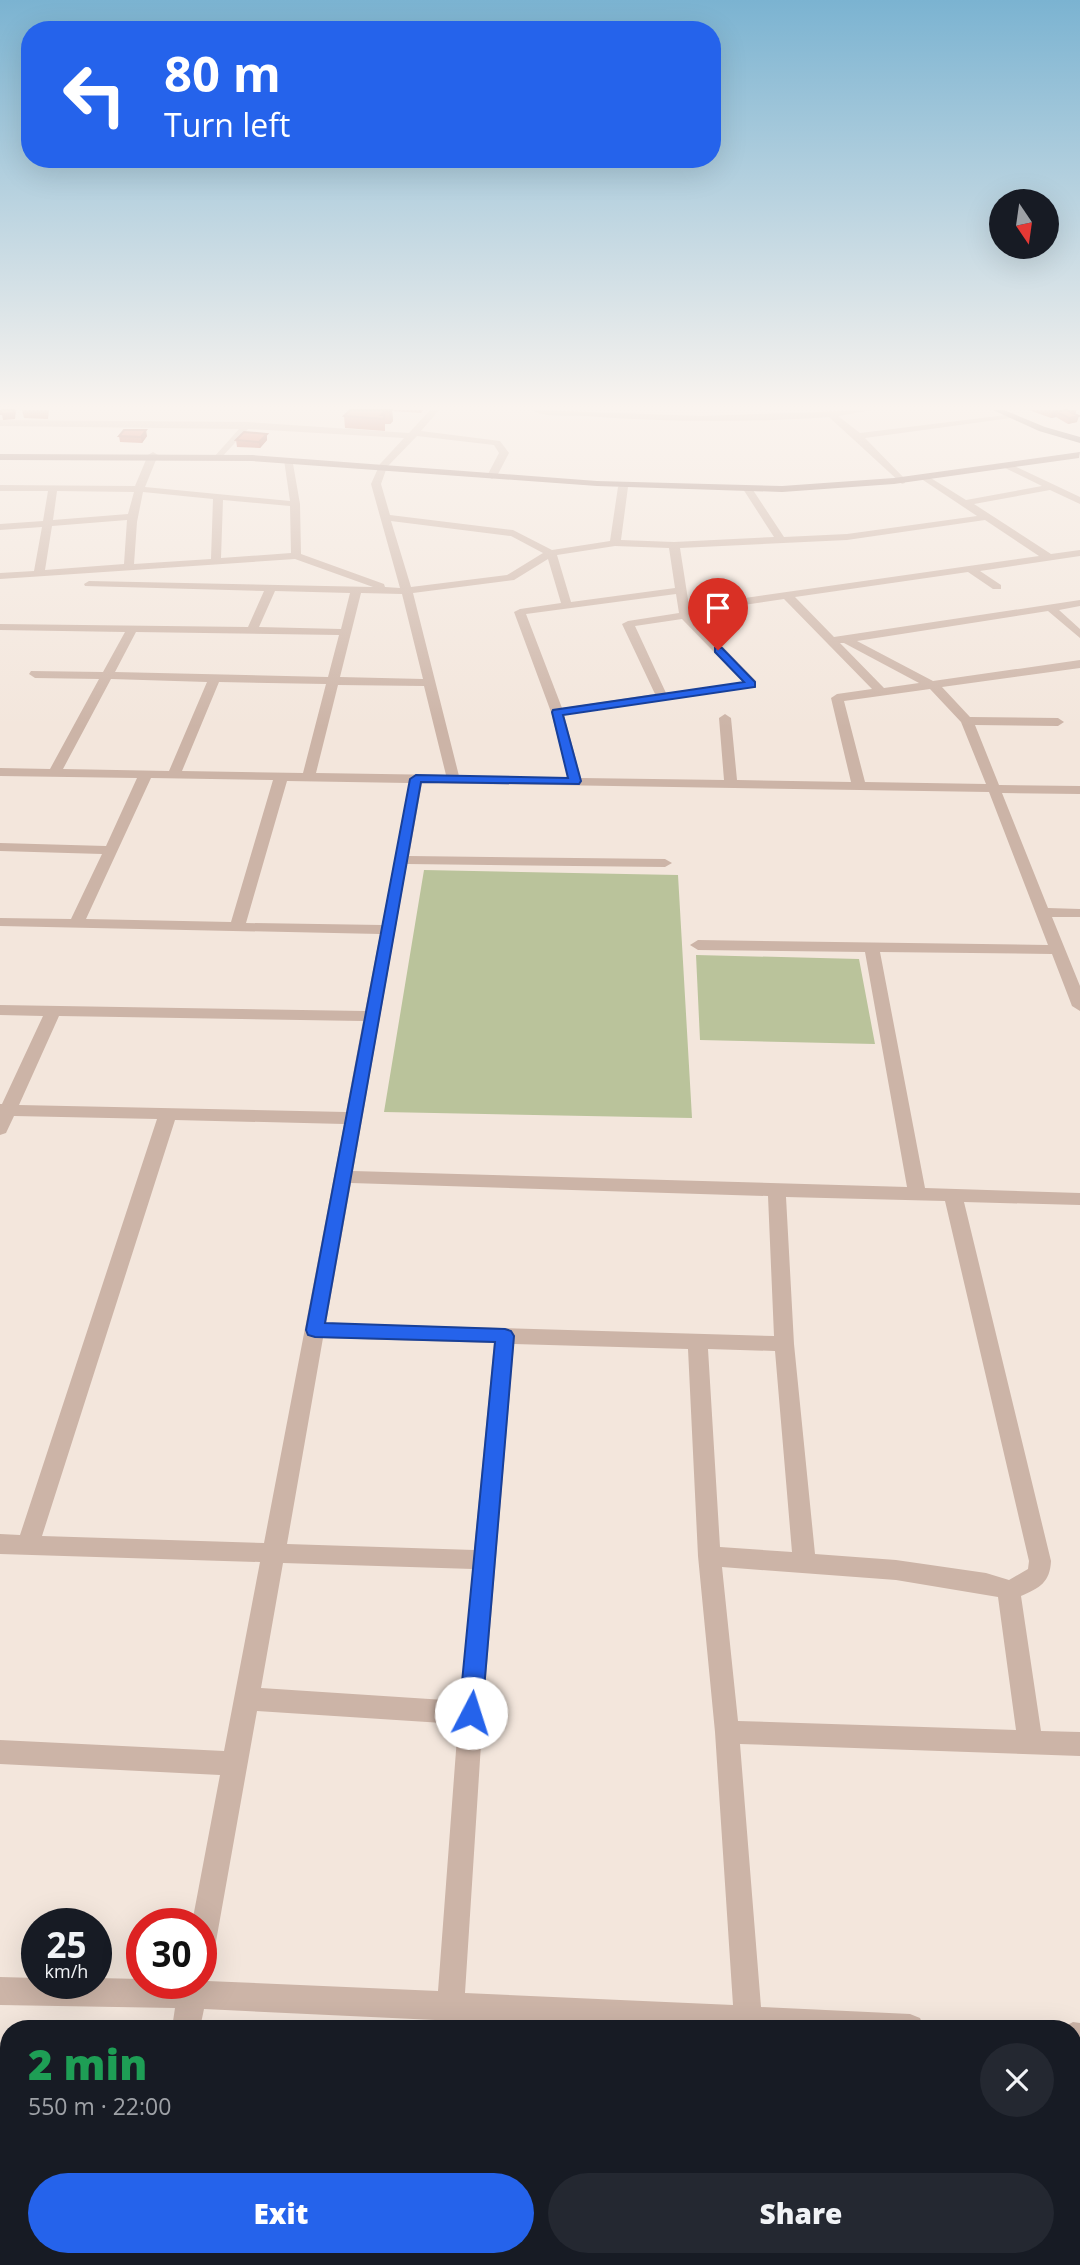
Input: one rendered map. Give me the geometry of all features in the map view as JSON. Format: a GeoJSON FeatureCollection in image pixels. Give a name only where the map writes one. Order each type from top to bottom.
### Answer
{"type":"FeatureCollection","features":[{"type":"Feature","properties":{"kind":"street"},"geometry":{"type":"LineString","coordinates":[[39,573],[49,516]]}},
{"type":"Feature","properties":{"kind":"street"},"geometry":{"type":"LineString","coordinates":[[216,559],[217,516]]}},
{"type":"Feature","properties":{"kind":"street"},"geometry":{"type":"LineString","coordinates":[[295,516],[296,556]]}},
{"type":"Feature","properties":{"kind":"street"},"geometry":{"type":"LineString","coordinates":[[615,543],[619,516]]}},
{"type":"Feature","properties":{"kind":"street"},"geometry":{"type":"LineString","coordinates":[[765,516],[782,541]]}},
{"type":"Feature","properties":{"kind":"street"},"geometry":{"type":"LineString","coordinates":[[0,527],[130,517],[129,566]]}},
{"type":"Feature","properties":{"kind":"street"},"geometry":{"type":"LineString","coordinates":[[453,779],[385,517],[513,533],[551,553],[567,606]]}},
{"type":"Feature","properties":{"kind":"street"},"geometry":{"type":"LineString","coordinates":[[89,584],[406,591],[510,578],[551,553],[615,543],[674,545],[847,537],[988,517],[1050,558]]}},
{"type":"Feature","properties":{"kind":"street"},"geometry":{"type":"LineString","coordinates":[[557,712],[752,684],[685,613],[674,545]]}},
{"type":"Feature","properties":{"kind":"street"},"geometry":{"type":"LineString","coordinates":[[662,697],[628,624],[787,596],[1080,553]]}},
{"type":"Feature","properties":{"kind":"street"},"geometry":{"type":"LineString","coordinates":[[0,576],[216,559],[296,556],[393,591]]}},
{"type":"Feature","properties":{"kind":"street"},"geometry":{"type":"LineString","coordinates":[[970,569],[997,587]]}},
{"type":"Feature","properties":{"kind":"street"},"geometry":{"type":"LineString","coordinates":[[252,631],[271,588]]}},
{"type":"Feature","properties":{"kind":"street"},"geometry":{"type":"LineString","coordinates":[[309,777],[356,590]]}},
{"type":"Feature","properties":{"kind":"street"},"geometry":{"type":"LineString","coordinates":[[575,781],[557,712],[520,612],[682,590]]}},
{"type":"Feature","properties":{"kind":"street"},"geometry":{"type":"LineString","coordinates":[[787,596],[881,692]]}},
{"type":"Feature","properties":{"kind":"street"},"geometry":{"type":"LineString","coordinates":[[833,641],[1080,603]]}},
{"type":"Feature","properties":{"kind":"street"},"geometry":{"type":"LineString","coordinates":[[1051,608],[1080,635]]}},
{"type":"Feature","properties":{"kind":"street"},"geometry":{"type":"LineString","coordinates":[[0,627],[345,632]]}},
{"type":"Feature","properties":{"kind":"street"},"geometry":{"type":"LineString","coordinates":[[54,773],[132,629]]}},
{"type":"Feature","properties":{"kind":"street"},"geometry":{"type":"LineString","coordinates":[[847,640],[934,686],[967,721],[1042,912],[1076,987],[1080,1006]]}},
{"type":"Feature","properties":{"kind":"street"},"geometry":{"type":"LineString","coordinates":[[859,786],[837,698],[1080,664]]}},
{"type":"Feature","properties":{"kind":"street"},"geometry":{"type":"LineString","coordinates":[[35,674],[429,683]]}},
{"type":"Feature","properties":{"kind":"street"},"geometry":{"type":"LineString","coordinates":[[174,775],[214,679]]}},
{"type":"Feature","properties":{"kind":"street"},"geometry":{"type":"LineString","coordinates":[[725,718],[731,784]]}},
{"type":"Feature","properties":{"kind":"street"},"geometry":{"type":"LineString","coordinates":[[967,721],[1058,722]]}},
{"type":"Feature","properties":{"kind":"street"},"geometry":{"type":"LineString","coordinates":[[0,772],[1080,790]]}},
{"type":"Feature","properties":{"kind":"street"},"geometry":{"type":"LineString","coordinates":[[76,924],[146,774]]}},
{"type":"Feature","properties":{"kind":"street"},"geometry":{"type":"LineString","coordinates":[[237,927],[281,777]]}},
{"type":"Feature","properties":{"kind":"street"},"geometry":{"type":"LineString","coordinates":[[208,1908],[416,779]]}},
{"type":"Feature","properties":{"kind":"street"},"geometry":{"type":"LineString","coordinates":[[0,847],[111,850]]}},
{"type":"Feature","properties":{"kind":"street"},"geometry":{"type":"LineString","coordinates":[[401,860],[665,863]]}},
{"type":"Feature","properties":{"kind":"street"},"geometry":{"type":"LineString","coordinates":[[1042,912],[1080,913]]}},
{"type":"Feature","properties":{"kind":"street"},"geometry":{"type":"LineString","coordinates":[[0,922],[388,930]]}},
{"type":"Feature","properties":{"kind":"street"},"geometry":{"type":"LineString","coordinates":[[698,945],[1058,950]]}},
{"type":"Feature","properties":{"kind":"street"},"geometry":{"type":"LineString","coordinates":[[872,948],[917,1194]]}},
{"type":"Feature","properties":{"kind":"street"},"geometry":{"type":"LineString","coordinates":[[0,1010],[372,1016]]}},
{"type":"Feature","properties":{"kind":"street"},"geometry":{"type":"LineString","coordinates":[[0,1129],[4,1110],[53,1011]]}},
{"type":"Feature","properties":{"kind":"street"},"geometry":{"type":"LineString","coordinates":[[4,1110],[354,1118]]}},
{"type":"Feature","properties":{"kind":"street"},"geometry":{"type":"LineString","coordinates":[[28,1545],[168,1114]]}},
{"type":"Feature","properties":{"kind":"street"},"geometry":{"type":"LineString","coordinates":[[343,1177],[1080,1199]]}},
{"type":"Feature","properties":{"kind":"street"},"geometry":{"type":"LineString","coordinates":[[777,1190],[784,1344],[804,1562]]}},
{"type":"Feature","properties":{"kind":"street"},"geometry":{"type":"LineString","coordinates":[[709,1556],[957,1577],[1009,1590],[1029,1582],[1039,1574],[1040,1561],[953,1195]]}},
{"type":"Feature","properties":{"kind":"street"},"geometry":{"type":"LineString","coordinates":[[315,1330],[784,1344]]}},
{"type":"Feature","properties":{"kind":"street"},"geometry":{"type":"LineString","coordinates":[[450,2017],[471,1713],[505,1336]]}},
{"type":"Feature","properties":{"kind":"street"},"geometry":{"type":"LineString","coordinates":[[698,1342],[709,1556],[727,1732],[748,2020]]}},
{"type":"Feature","properties":{"kind":"street"},"geometry":{"type":"LineString","coordinates":[[0,1544],[485,1560]]}},
{"type":"Feature","properties":{"kind":"street"},"geometry":{"type":"LineString","coordinates":[[1009,1590],[1030,1742]]}},
{"type":"Feature","properties":{"kind":"street"},"geometry":{"type":"LineString","coordinates":[[247,1699],[471,1713]]}},
{"type":"Feature","properties":{"kind":"street"},"geometry":{"type":"LineString","coordinates":[[727,1732],[1080,1744]]}},
{"type":"Feature","properties":{"kind":"street"},"geometry":{"type":"LineString","coordinates":[[0,1752],[235,1764]]}},
{"type":"Feature","properties":{"kind":"street"},"geometry":{"type":"LineString","coordinates":[[0,1991],[126,1989]]}},
{"type":"Feature","properties":{"kind":"street"},"geometry":{"type":"LineString","coordinates":[[217,1991],[450,2017],[580,2020]]}},
{"type":"Feature","properties":{"kind":"street"},"geometry":{"type":"LineString","coordinates":[[188,2020],[192,1999]]}},
{"type":"Feature","properties":{"kind":"green space"},"geometry":{"type":"Polygon","coordinates":[[[424,870],[678,875],[692,1118],[384,1112],[424,870]]]}},
{"type":"Feature","properties":{"kind":"green space"},"geometry":{"type":"Polygon","coordinates":[[[696,955],[859,959],[875,1044],[700,1040],[696,955]]]}},
{"type":"Feature","properties":{"kind":"route"},"geometry":{"type":"LineString","coordinates":[[471,1713],[505,1336],[315,1330],[416,779],[575,781],[557,712],[752,684],[718,650]]}}]}
